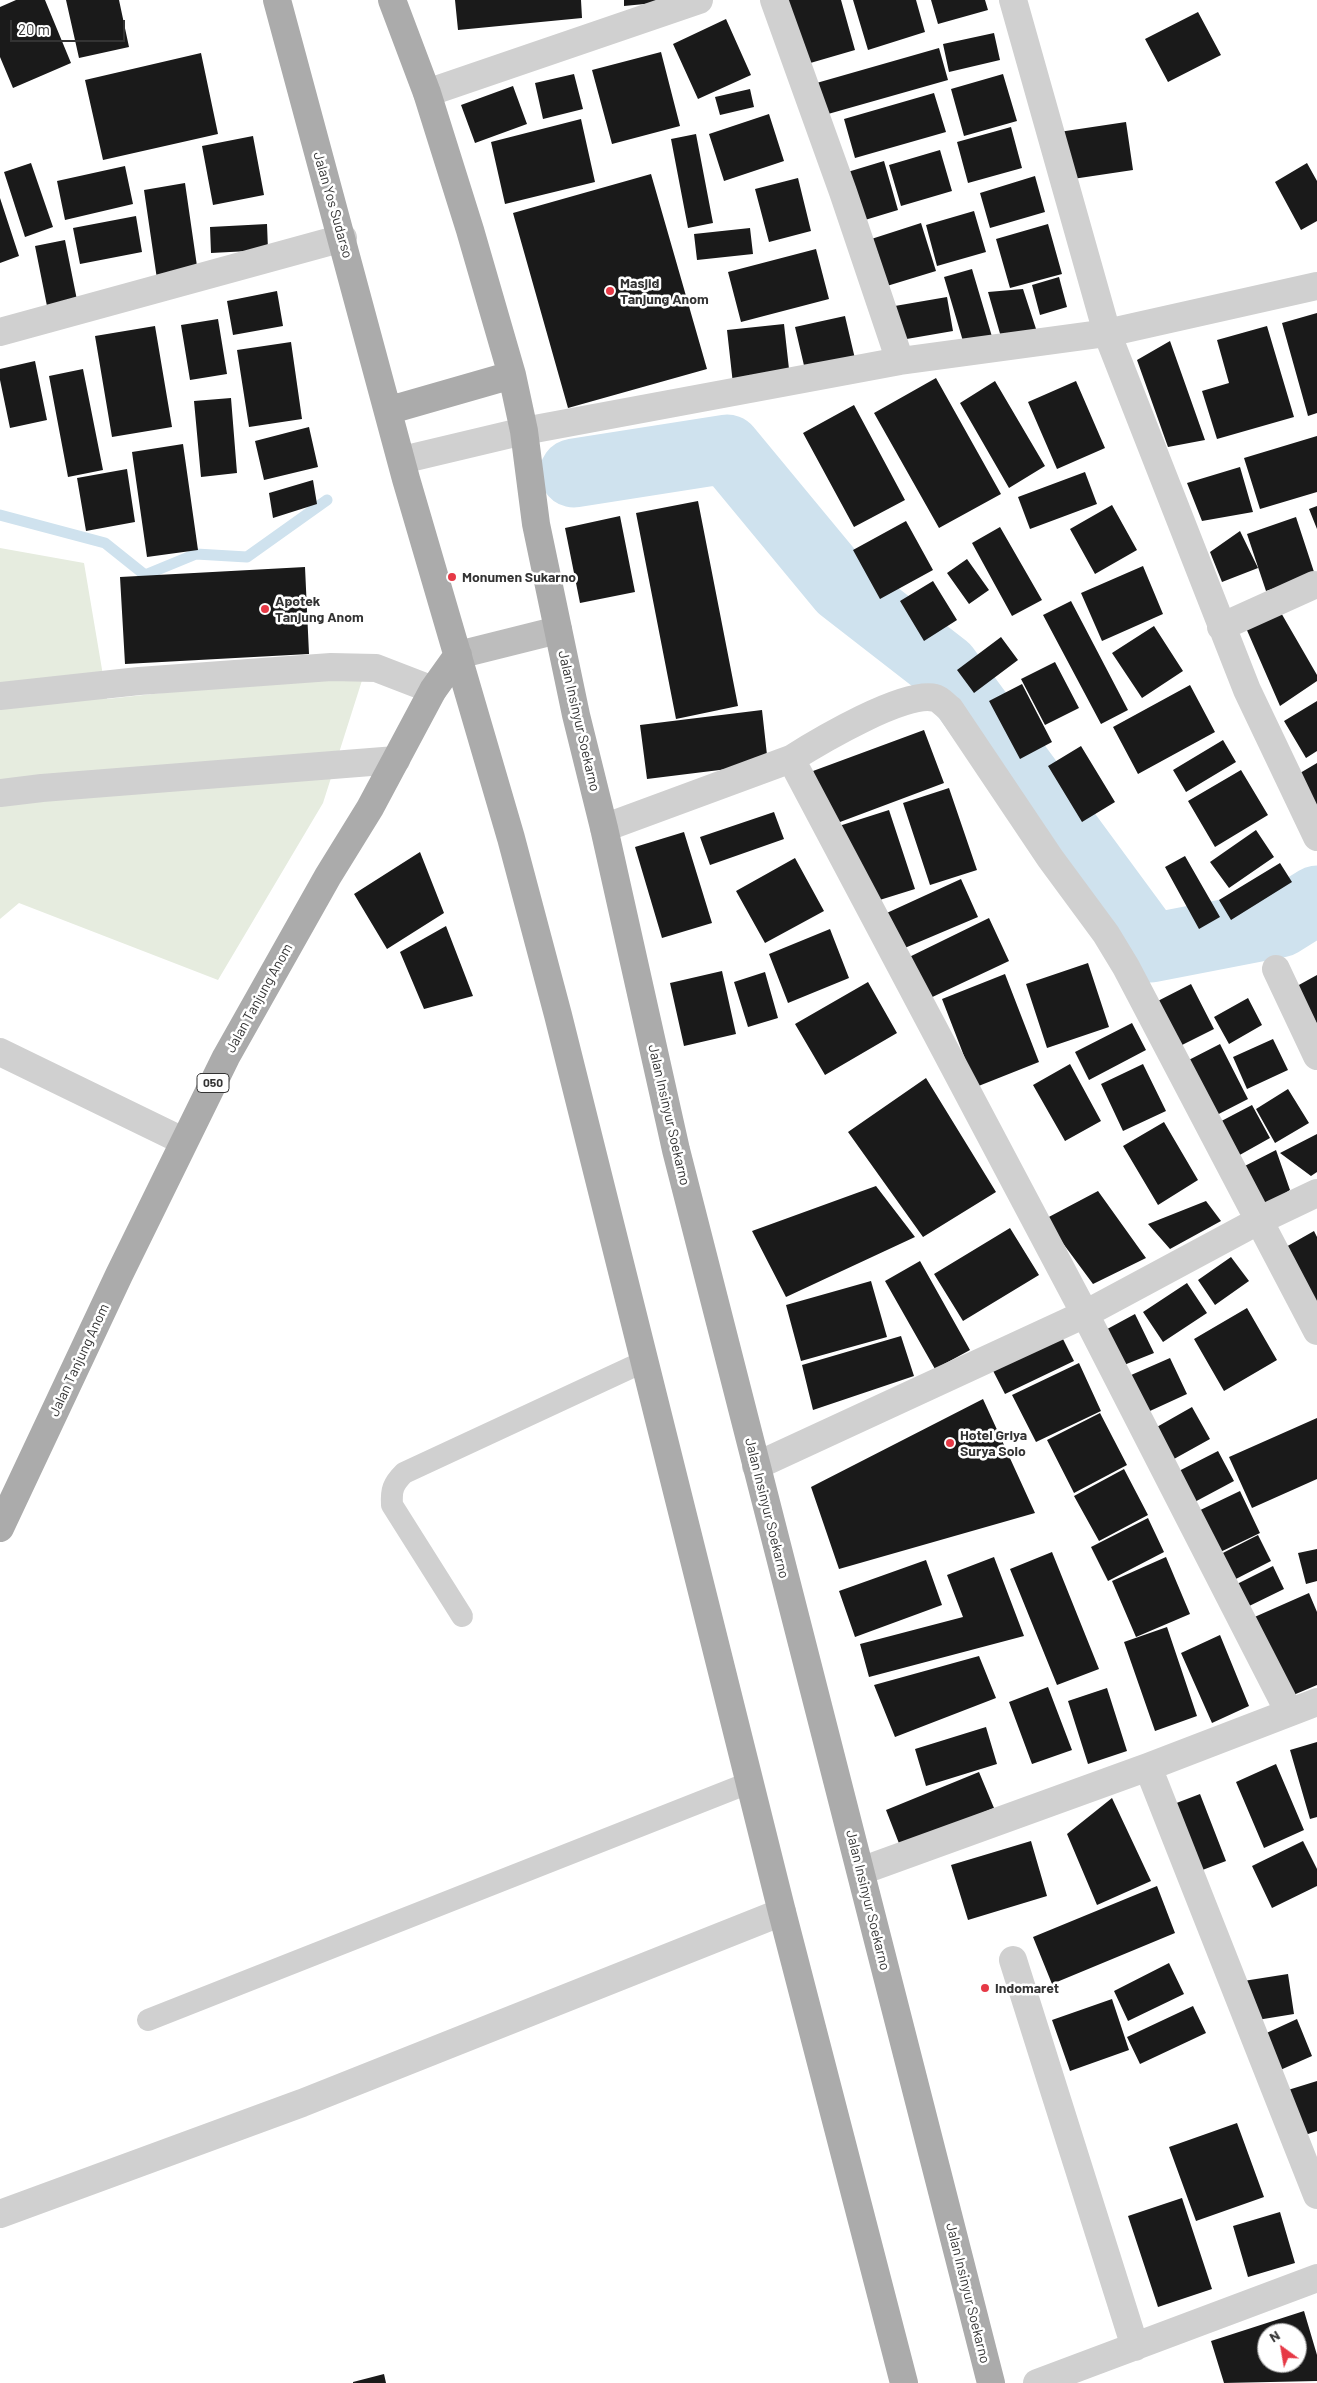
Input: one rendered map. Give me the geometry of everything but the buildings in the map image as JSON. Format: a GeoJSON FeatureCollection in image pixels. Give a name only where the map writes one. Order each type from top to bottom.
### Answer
{"type":"FeatureCollection","features":[{"type":"Feature","properties":{"kind":"main road","name":"Jalan Yos Sudarso"},"geometry":{"type":"LineString","coordinates":[[277,0],[390,410],[404,469],[458,655]]}},
{"type":"Feature","properties":{"kind":"main road","name":"Jalan Insinyur Soekarno"},"geometry":{"type":"LineString","coordinates":[[392,0],[427,93],[470,230],[512,375],[524,431],[536,524],[558,630],[676,1150],[991,2383]]}},
{"type":"Feature","properties":{"kind":"main road"},"geometry":{"type":"LineString","coordinates":[[390,410],[512,375]]}},
{"type":"Feature","properties":{"kind":"main road"},"geometry":{"type":"LineString","coordinates":[[558,630],[458,655],[558,1015],[782,1912],[904,2383]]}},
{"type":"Feature","properties":{"kind":"main road","name":"Jalan Tanjung Anom"},"geometry":{"type":"LineString","coordinates":[[0,1528],[184,1141],[266,982],[370,808],[433,690],[458,655]]}},
{"type":"Feature","properties":{"kind":"street"},"geometry":{"type":"LineString","coordinates":[[427,93],[699,0]]}},
{"type":"Feature","properties":{"kind":"street"},"geometry":{"type":"LineString","coordinates":[[774,0],[844,192],[900,361]]}},
{"type":"Feature","properties":{"kind":"street"},"geometry":{"type":"LineString","coordinates":[[1013,0],[1107,333],[1247,690],[1317,836]]}},
{"type":"Feature","properties":{"kind":"street"},"geometry":{"type":"LineString","coordinates":[[0,332],[343,238]]}},
{"type":"Feature","properties":{"kind":"street"},"geometry":{"type":"LineString","coordinates":[[404,469],[524,431],[900,361],[1107,333],[1317,286]]}},
{"type":"Feature","properties":{"kind":"street"},"geometry":{"type":"LineString","coordinates":[[1221,627],[1314,585]]}},
{"type":"Feature","properties":{"kind":"street"},"geometry":{"type":"LineString","coordinates":[[0,696],[139,681],[331,667],[376,668],[433,690]]}},
{"type":"Feature","properties":{"kind":"street"},"geometry":{"type":"LineString","coordinates":[[604,828],[791,759],[883,709],[920,698],[936,698],[950,709],[1050,858],[1106,934],[1126,967],[1317,1331]]}},
{"type":"Feature","properties":{"kind":"street"},"geometry":{"type":"LineString","coordinates":[[791,759],[1085,1314],[1289,1712]]}},
{"type":"Feature","properties":{"kind":"street"},"geometry":{"type":"LineString","coordinates":[[0,794],[42,788],[396,760]]}},
{"type":"Feature","properties":{"kind":"street"},"geometry":{"type":"LineString","coordinates":[[1276,968],[1317,1056]]}},
{"type":"Feature","properties":{"kind":"street"},"geometry":{"type":"LineString","coordinates":[[0,1052],[184,1141]]}},
{"type":"Feature","properties":{"kind":"street"},"geometry":{"type":"LineString","coordinates":[[756,1466],[1085,1314],[1258,1221],[1317,1193]]}},
{"type":"Feature","properties":{"kind":"street"},"geometry":{"type":"LineString","coordinates":[[861,1871],[1148,1767],[1317,1702]]}},
{"type":"Feature","properties":{"kind":"street"},"geometry":{"type":"LineString","coordinates":[[1148,1767],[1317,2195]]}},
{"type":"Feature","properties":{"kind":"street"},"geometry":{"type":"LineString","coordinates":[[0,2214],[302,2103],[782,1912]]}},
{"type":"Feature","properties":{"kind":"street"},"geometry":{"type":"LineString","coordinates":[[1013,1960],[1135,2346]]}},
{"type":"Feature","properties":{"kind":"street"},"geometry":{"type":"LineString","coordinates":[[1037,2383],[1317,2278]]}},
{"type":"Feature","properties":{"kind":"lane"},"geometry":{"type":"LineString","coordinates":[[462,1616],[392,1505],[391,1492],[394,1483],[404,1473],[645,1361]]}},
{"type":"Feature","properties":{"kind":"lane"},"geometry":{"type":"LineString","coordinates":[[148,2020],[750,1782]]}},
{"type":"Feature","properties":{"kind":"shaded area"},"geometry":{"type":"Polygon","coordinates":[[[0,548],[84,563],[107,699],[365,671],[323,803],[218,980],[19,903],[0,919],[0,548]]]}},
{"type":"Feature","properties":{"kind":"waterway"},"geometry":{"type":"LineString","coordinates":[[574,473],[727,449],[842,588],[945,668],[1151,948],[1280,923],[1317,900]]}},
{"type":"Feature","properties":{"kind":"waterway"},"geometry":{"type":"LineString","coordinates":[[0,515],[105,543],[145,575],[196,554],[247,557],[327,500]]}},
{"type":"Feature","properties":{"kind":"place","name":"Masjid Tanjung Anom"},"geometry":{"type":"Point","coordinates":[610,291]}},
{"type":"Feature","properties":{"kind":"place","name":"Monumen Sukarno"},"geometry":{"type":"Point","coordinates":[452,577]}},
{"type":"Feature","properties":{"kind":"place","name":"Apotek Tanjung Anom"},"geometry":{"type":"Point","coordinates":[265,609]}},
{"type":"Feature","properties":{"kind":"place","name":"Hotel Griya Surya Solo"},"geometry":{"type":"Point","coordinates":[950,1443]}},
{"type":"Feature","properties":{"kind":"place","name":"Indomaret"},"geometry":{"type":"Point","coordinates":[985,1988]}}]}
